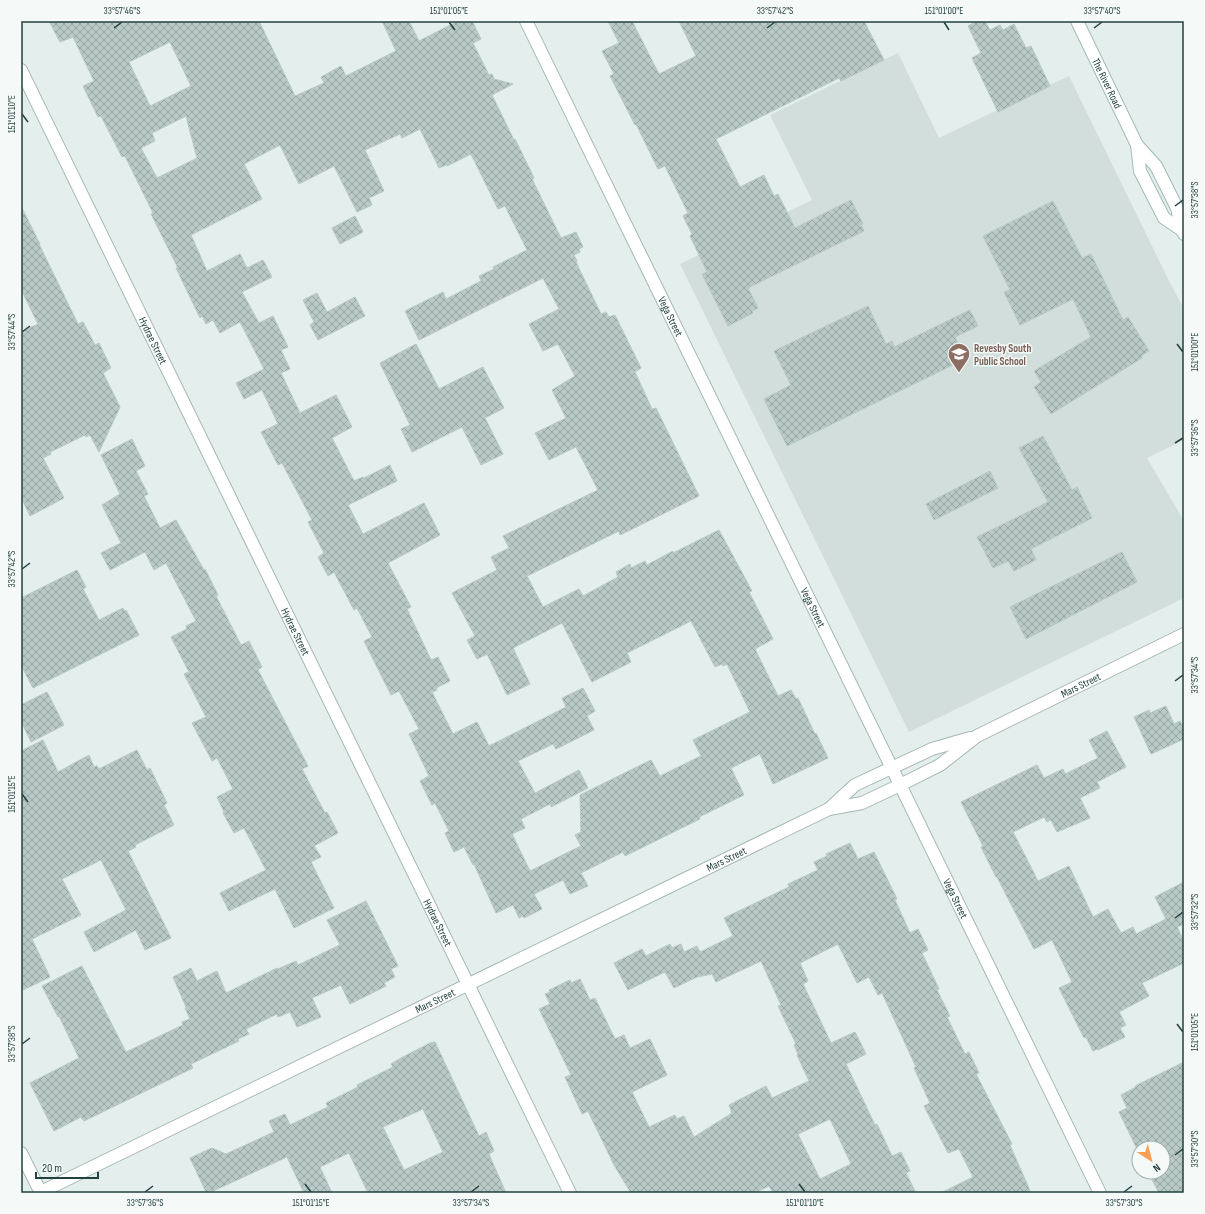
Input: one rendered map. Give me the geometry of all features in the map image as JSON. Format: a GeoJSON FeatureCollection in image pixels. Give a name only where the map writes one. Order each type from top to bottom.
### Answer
{"type":"FeatureCollection","features":[{"type":"Feature","properties":{"kind":"street","name":"Vega Street"},"geometry":{"type":"LineString","coordinates":[[526,21],[1100,1193]]}},
{"type":"Feature","properties":{"kind":"street","name":"The River Road"},"geometry":{"type":"LineString","coordinates":[[1077,21],[1137,145],[1156,166],[1177,208],[1183,231]]}},
{"type":"Feature","properties":{"kind":"street","name":"Hydrae Street"},"geometry":{"type":"LineString","coordinates":[[21,70],[570,1193]]}},
{"type":"Feature","properties":{"kind":"street","name":"Mars Street"},"geometry":{"type":"LineString","coordinates":[[829,809],[855,785],[932,749],[977,736],[1184,634]]}},
{"type":"Feature","properties":{"kind":"street","name":"Mars Street"},"geometry":{"type":"LineString","coordinates":[[41,1193],[829,809],[862,803],[900,785],[940,765],[977,736]]}},
{"type":"Feature","properties":{"kind":"street"},"geometry":{"type":"LineString","coordinates":[[21,1153],[41,1193]]}},
{"type":"Feature","properties":{"kind":"shaded area","name":"Revesby South Public School"},"geometry":{"type":"Polygon","coordinates":[[[898,53],[939,138],[1069,76],[1184,309],[1184,440],[1147,458],[1184,521],[1184,598],[909,732],[680,264],[812,200],[770,115],[898,53]]]}},
{"type":"Feature","properties":{"kind":"building"},"geometry":{"type":"Polygon","coordinates":[[[49,21],[259,21],[295,96],[324,83],[321,77],[341,66],[346,76],[396,51],[382,21],[409,21],[419,41],[458,21],[472,21],[481,39],[473,43],[489,75],[492,74],[494,79],[513,84],[492,95],[534,178],[532,179],[561,238],[576,232],[583,247],[579,249],[580,252],[574,255],[577,261],[576,262],[601,314],[606,312],[609,317],[615,315],[641,368],[635,372],[652,409],[656,408],[699,496],[620,535],[619,531],[527,576],[543,607],[579,589],[583,596],[618,577],[616,572],[630,564],[631,568],[645,561],[647,565],[673,551],[673,553],[719,530],[752,591],[749,592],[773,639],[755,649],[778,696],[791,690],[796,699],[798,698],[828,758],[773,784],[760,754],[731,768],[744,795],[699,817],[700,819],[625,856],[623,852],[581,873],[588,886],[570,894],[563,880],[534,894],[542,909],[524,918],[523,916],[519,918],[513,905],[496,913],[474,864],[473,865],[464,847],[454,852],[445,833],[449,831],[435,803],[432,805],[420,781],[429,776],[409,734],[419,729],[399,691],[391,695],[364,641],[372,637],[357,608],[354,610],[334,572],[328,576],[318,557],[324,553],[308,522],[312,520],[282,463],[278,465],[261,432],[278,424],[262,390],[244,399],[236,383],[264,369],[240,322],[220,333],[213,320],[206,324],[202,316],[200,318],[176,268],[178,268],[151,214],[153,213],[125,156],[122,157],[101,116],[98,117],[83,86],[94,81],[73,37],[60,42],[49,21]],[[170,42],[129,62],[150,106],[191,86],[170,42]],[[186,116],[152,133],[155,141],[141,148],[157,178],[197,158],[186,116]],[[420,129],[402,138],[400,134],[365,150],[384,191],[369,198],[372,205],[357,212],[334,166],[299,184],[280,145],[244,164],[262,199],[191,235],[207,271],[240,254],[247,268],[263,260],[272,277],[242,292],[259,323],[273,316],[288,347],[281,350],[290,369],[281,373],[300,413],[336,395],[352,427],[332,438],[354,481],[363,477],[364,478],[390,465],[397,481],[348,505],[363,534],[424,503],[440,535],[388,563],[411,607],[407,609],[431,660],[438,657],[450,681],[436,688],[437,690],[432,692],[453,734],[477,722],[489,746],[566,707],[562,698],[583,688],[595,711],[587,716],[594,730],[556,749],[553,744],[518,761],[535,793],[579,770],[588,788],[551,807],[550,804],[521,819],[525,828],[512,834],[530,871],[581,846],[575,835],[581,832],[580,795],[651,760],[660,776],[701,756],[693,740],[750,712],[727,664],[723,666],[722,664],[715,667],[691,621],[627,653],[631,662],[592,682],[562,623],[513,648],[530,684],[507,695],[487,654],[477,659],[467,640],[475,636],[452,593],[497,570],[491,557],[509,548],[503,536],[598,490],[576,447],[549,460],[535,433],[566,418],[552,390],[575,376],[558,344],[543,351],[529,324],[559,309],[543,278],[419,340],[405,311],[443,292],[446,299],[481,281],[479,276],[494,269],[493,267],[527,250],[505,206],[498,209],[471,154],[447,166],[446,165],[439,168],[420,129]]]}},
{"type":"Feature","properties":{"kind":"building"},"geometry":{"type":"Polygon","coordinates":[[[608,21],[632,21],[659,74],[696,56],[679,21],[864,21],[884,60],[841,81],[839,78],[716,139],[740,187],[764,175],[774,196],[778,194],[795,228],[851,200],[863,224],[861,225],[864,231],[748,288],[758,308],[752,311],[753,313],[728,326],[702,274],[707,272],[690,236],[692,234],[683,216],[688,213],[665,166],[658,169],[610,76],[614,74],[602,51],[619,43],[608,21]]]}},
{"type":"Feature","properties":{"kind":"building"},"geometry":{"type":"Polygon","coordinates":[[[977,21],[985,21],[990,30],[1000,25],[1003,30],[1014,24],[1026,48],[1031,46],[1050,86],[998,112],[972,58],[981,53],[968,26],[977,21]]]}},
{"type":"Feature","properties":{"kind":"building"},"geometry":{"type":"Polygon","coordinates":[[[1053,201],[1082,258],[1091,254],[1123,320],[1128,317],[1149,351],[1141,356],[1142,358],[1051,414],[1034,387],[1041,382],[1034,371],[1091,337],[1073,299],[1020,325],[1004,292],[1010,290],[983,236],[1053,201]]]}},
{"type":"Feature","properties":{"kind":"building"},"geometry":{"type":"Polygon","coordinates":[[[21,206],[78,324],[83,322],[95,345],[99,343],[111,368],[103,373],[120,407],[99,452],[90,435],[86,437],[85,435],[50,452],[51,454],[43,458],[64,498],[30,516],[21,497],[21,332],[38,324],[21,289],[21,206]]]}},
{"type":"Feature","properties":{"kind":"building"},"geometry":{"type":"Polygon","coordinates":[[[355,216],[363,232],[340,244],[332,228],[355,216]]]}},
{"type":"Feature","properties":{"kind":"building"},"geometry":{"type":"Polygon","coordinates":[[[317,293],[327,312],[355,297],[365,316],[318,340],[310,325],[314,322],[303,300],[317,293]]]}},
{"type":"Feature","properties":{"kind":"building"},"geometry":{"type":"Polygon","coordinates":[[[868,306],[886,344],[892,341],[894,347],[970,310],[978,326],[955,337],[965,359],[787,446],[764,399],[791,385],[774,351],[868,306]]]}},
{"type":"Feature","properties":{"kind":"building"},"geometry":{"type":"Polygon","coordinates":[[[416,344],[439,389],[483,367],[504,408],[485,418],[503,454],[481,465],[462,427],[412,452],[401,429],[410,425],[380,363],[416,344]]]}},
{"type":"Feature","properties":{"kind":"building"},"geometry":{"type":"Polygon","coordinates":[[[1043,436],[1072,490],[1077,487],[1092,518],[1031,549],[1036,560],[1014,571],[1008,561],[993,568],[977,537],[1048,502],[1019,448],[1043,436]]]}},
{"type":"Feature","properties":{"kind":"building"},"geometry":{"type":"Polygon","coordinates":[[[132,439],[145,466],[136,471],[148,494],[144,496],[160,528],[176,520],[204,570],[205,569],[218,595],[216,596],[241,645],[249,641],[262,667],[258,670],[308,766],[302,769],[325,813],[327,812],[338,833],[314,846],[321,857],[311,862],[334,908],[294,928],[275,889],[229,911],[220,893],[266,870],[244,828],[234,833],[223,813],[224,812],[217,797],[233,789],[217,758],[212,761],[192,723],[206,717],[184,674],[189,672],[171,637],[187,629],[186,626],[196,621],[166,563],[154,570],[145,552],[110,570],[101,553],[121,543],[102,505],[120,494],[101,455],[132,439]]]}},
{"type":"Feature","properties":{"kind":"building"},"geometry":{"type":"Polygon","coordinates":[[[990,471],[998,488],[934,520],[926,504],[990,471]]]}},
{"type":"Feature","properties":{"kind":"building"},"geometry":{"type":"Polygon","coordinates":[[[1122,552],[1137,582],[1026,639],[1010,607],[1122,552]]]}},
{"type":"Feature","properties":{"kind":"building"},"geometry":{"type":"Polygon","coordinates":[[[77,570],[86,587],[83,589],[99,620],[123,608],[124,611],[126,610],[139,635],[33,688],[21,665],[21,598],[77,570]]]}},
{"type":"Feature","properties":{"kind":"building"},"geometry":{"type":"Polygon","coordinates":[[[47,692],[64,725],[31,742],[21,721],[21,705],[47,692]]]}},
{"type":"Feature","properties":{"kind":"building"},"geometry":{"type":"Polygon","coordinates":[[[1166,706],[1174,724],[1180,721],[1184,730],[1184,739],[1151,754],[1134,717],[1149,710],[1150,713],[1166,706]]]}},
{"type":"Feature","properties":{"kind":"building"},"geometry":{"type":"Polygon","coordinates":[[[1107,731],[1126,767],[1097,782],[1100,788],[1080,798],[1090,818],[1057,832],[1051,820],[1047,822],[1044,817],[1013,832],[1038,881],[1069,866],[1093,917],[1108,909],[1121,933],[1133,927],[1136,934],[1166,919],[1155,897],[1184,882],[1184,924],[1177,927],[1184,941],[1184,963],[1142,983],[1149,996],[1119,1012],[1126,1025],[1120,1028],[1125,1037],[1093,1051],[1086,1037],[1084,1038],[1059,988],[1072,982],[1052,940],[1034,949],[981,847],[983,846],[961,802],[1037,765],[1044,778],[1063,769],[1065,774],[1098,758],[1089,740],[1107,731]]]}},
{"type":"Feature","properties":{"kind":"building"},"geometry":{"type":"Polygon","coordinates":[[[43,740],[58,772],[89,755],[94,767],[97,766],[99,769],[137,750],[147,770],[150,768],[167,803],[164,805],[174,825],[135,845],[136,847],[128,851],[171,938],[145,950],[136,930],[94,952],[84,932],[126,910],[101,860],[62,879],[81,915],[32,939],[50,977],[21,991],[21,751],[43,740]]]}},
{"type":"Feature","properties":{"kind":"building"},"geometry":{"type":"Polygon","coordinates":[[[850,843],[858,859],[874,852],[897,899],[895,900],[910,933],[918,929],[928,950],[922,953],[939,989],[937,990],[950,1016],[947,1017],[965,1054],[969,1052],[979,1073],[976,1074],[1012,1144],[1010,1145],[1031,1193],[941,1193],[973,1177],[959,1149],[948,1153],[924,1106],[930,1103],[914,1068],[916,1067],[882,993],[878,995],[869,977],[857,983],[838,944],[800,963],[808,981],[803,984],[831,1043],[855,1032],[866,1054],[846,1064],[875,1125],[877,1124],[892,1156],[901,1152],[910,1171],[906,1173],[916,1193],[773,1193],[769,1186],[755,1193],[631,1193],[614,1165],[588,1111],[582,1114],[565,1077],[571,1075],[539,1009],[550,1004],[545,994],[550,992],[549,990],[570,980],[571,983],[580,979],[590,1000],[595,998],[615,1039],[624,1035],[630,1048],[650,1039],[667,1075],[632,1092],[649,1127],[675,1115],[677,1119],[684,1116],[694,1137],[732,1113],[729,1105],[766,1086],[772,1098],[809,1081],[797,1055],[798,1054],[794,1045],[796,1044],[778,1006],[781,1005],[761,961],[716,982],[712,974],[697,977],[674,988],[665,972],[628,990],[614,963],[642,949],[646,956],[670,944],[672,948],[681,944],[684,952],[697,946],[700,952],[733,936],[724,918],[789,887],[788,884],[818,870],[814,862],[827,856],[826,854],[850,843]],[[830,1119],[798,1134],[820,1179],[851,1164],[830,1119]]]}},
{"type":"Feature","properties":{"kind":"building"},"geometry":{"type":"Polygon","coordinates":[[[366,901],[398,966],[391,969],[395,977],[384,983],[386,986],[350,1004],[341,985],[312,998],[321,1017],[297,1027],[290,1012],[278,1017],[277,1014],[246,1029],[249,1034],[238,1039],[239,1041],[191,1064],[193,1068],[84,1121],[81,1117],[54,1131],[30,1083],[79,1058],[59,1016],[58,1017],[42,986],[82,966],[126,1052],[183,1025],[182,1022],[190,1019],[173,977],[191,968],[197,981],[217,971],[226,993],[277,968],[278,969],[296,961],[298,965],[340,945],[327,920],[366,901]]]}},
{"type":"Feature","properties":{"kind":"building"},"geometry":{"type":"Polygon","coordinates":[[[435,1042],[479,1136],[486,1132],[494,1151],[489,1154],[506,1193],[368,1193],[349,1153],[320,1167],[332,1193],[304,1193],[287,1157],[211,1192],[211,1190],[206,1192],[190,1158],[212,1148],[226,1154],[274,1132],[269,1121],[285,1114],[290,1125],[328,1107],[326,1103],[393,1067],[391,1064],[430,1043],[435,1042]],[[423,1109],[383,1127],[404,1170],[443,1152],[423,1109]]]}},
{"type":"Feature","properties":{"kind":"building"},"geometry":{"type":"Polygon","coordinates":[[[1184,1062],[1184,1193],[1159,1193],[1152,1180],[1171,1180],[1171,1140],[1133,1140],[1119,1112],[1127,1108],[1121,1095],[1136,1087],[1135,1086],[1184,1062]]]}},
{"type":"Feature","properties":{"kind":"place","name":"Revesby South Public School"},"geometry":{"type":"Point","coordinates":[959,374]}}]}
